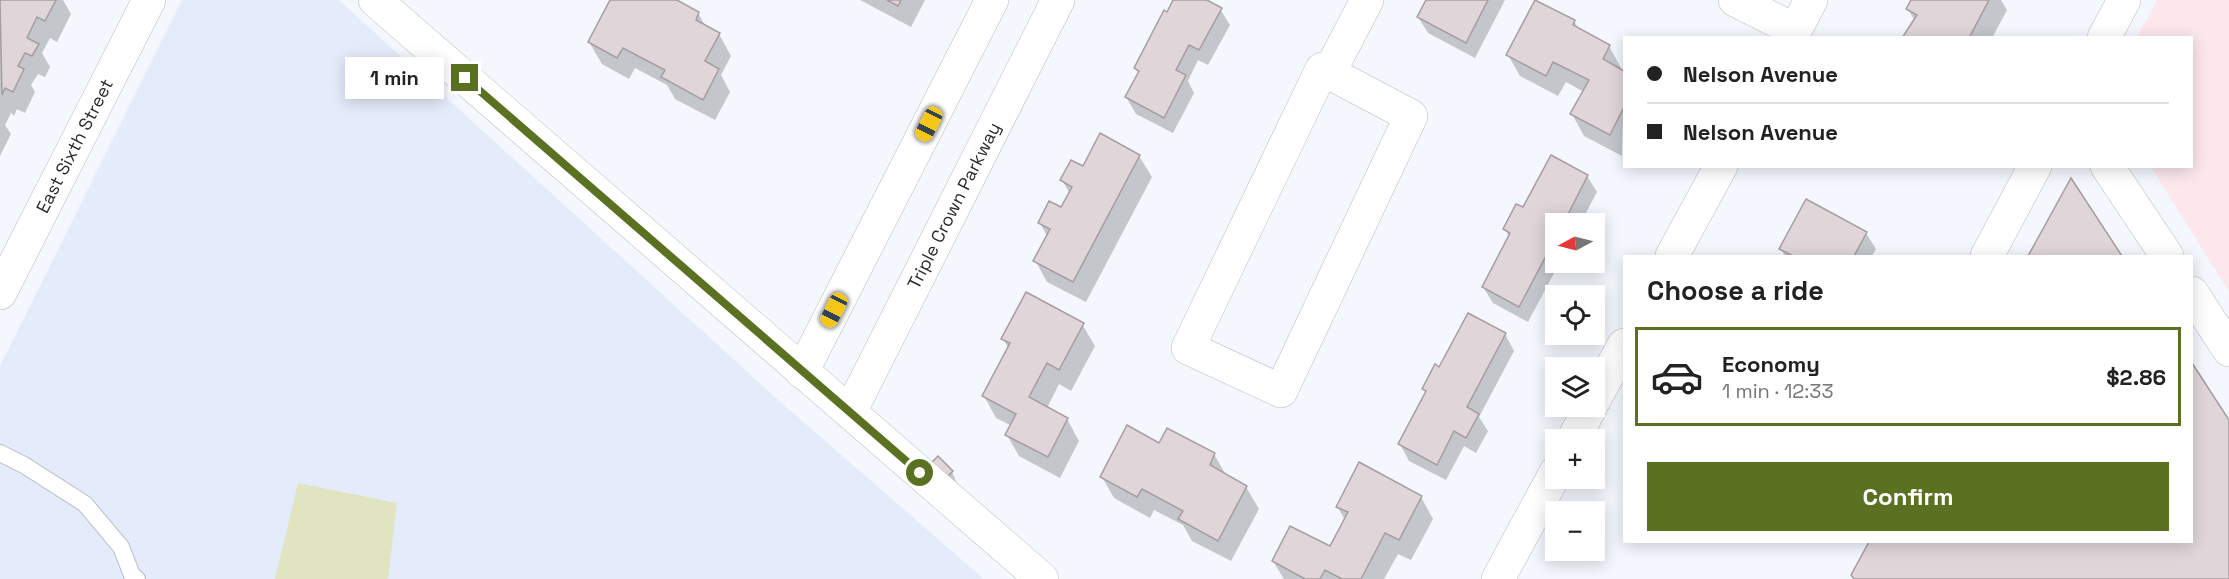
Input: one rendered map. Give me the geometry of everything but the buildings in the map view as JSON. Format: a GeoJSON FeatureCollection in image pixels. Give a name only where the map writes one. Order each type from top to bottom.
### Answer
{"type":"FeatureCollection","features":[{"type":"Feature","properties":{"kind":"street","name":"East Sixth Street"},"geometry":{"type":"LineString","coordinates":[[0,293],[149,0]]}},
{"type":"Feature","properties":{"kind":"street"},"geometry":{"type":"LineString","coordinates":[[375,0],[1042,579]]}},
{"type":"Feature","properties":{"kind":"street"},"geometry":{"type":"LineString","coordinates":[[802,372],[992,0]]}},
{"type":"Feature","properties":{"kind":"street","name":"Triple Crown Parkway"},"geometry":{"type":"LineString","coordinates":[[850,412],[1058,0]]}},
{"type":"Feature","properties":{"kind":"street"},"geometry":{"type":"LineString","coordinates":[[1329,73],[1367,0]]}},
{"type":"Feature","properties":{"kind":"street"},"geometry":{"type":"LineString","coordinates":[[1736,0],[1793,34],[1811,0]]}},
{"type":"Feature","properties":{"kind":"street"},"geometry":{"type":"LineString","coordinates":[[2105,36],[2124,0]]}},
{"type":"Feature","properties":{"kind":"street"},"geometry":{"type":"LineString","coordinates":[[1322,69],[1329,73],[1411,116],[1281,391],[1188,348],[1322,69]]}},
{"type":"Feature","properties":{"kind":"street"},"geometry":{"type":"LineString","coordinates":[[1673,255],[1720,168]]}},
{"type":"Feature","properties":{"kind":"street"},"geometry":{"type":"LineString","coordinates":[[1989,255],[2034,168]]}},
{"type":"Feature","properties":{"kind":"street"},"geometry":{"type":"LineString","coordinates":[[2108,168],[2166,255]]}},
{"type":"Feature","properties":{"kind":"street"},"geometry":{"type":"LineString","coordinates":[[2193,295],[2229,350]]}},
{"type":"Feature","properties":{"kind":"street"},"geometry":{"type":"LineString","coordinates":[[1605,380],[1623,347]]}},
{"type":"Feature","properties":{"kind":"street"},"geometry":{"type":"LineString","coordinates":[[1498,579],[1547,489]]}},
{"type":"Feature","properties":{"kind":"lane"},"geometry":{"type":"LineString","coordinates":[[0,453],[24,465],[85,504],[121,547],[133,578]]}},
{"type":"Feature","properties":{"kind":"shaded area"},"geometry":{"type":"Polygon","coordinates":[[[182,0],[339,0],[785,406],[984,579],[0,579],[0,366],[182,0]]]}},
{"type":"Feature","properties":{"kind":"shaded area"},"geometry":{"type":"Polygon","coordinates":[[[2157,0],[2229,0],[2229,292],[2152,168],[2193,168],[2193,36],[2138,36],[2157,0]]]}},
{"type":"Feature","properties":{"kind":"green space"},"geometry":{"type":"Polygon","coordinates":[[[298,483],[397,503],[388,579],[275,579],[298,483]]]}},
{"type":"Feature","properties":{"kind":"route"},"geometry":{"type":"LineString","coordinates":[[465,78],[920,473]]}}]}
